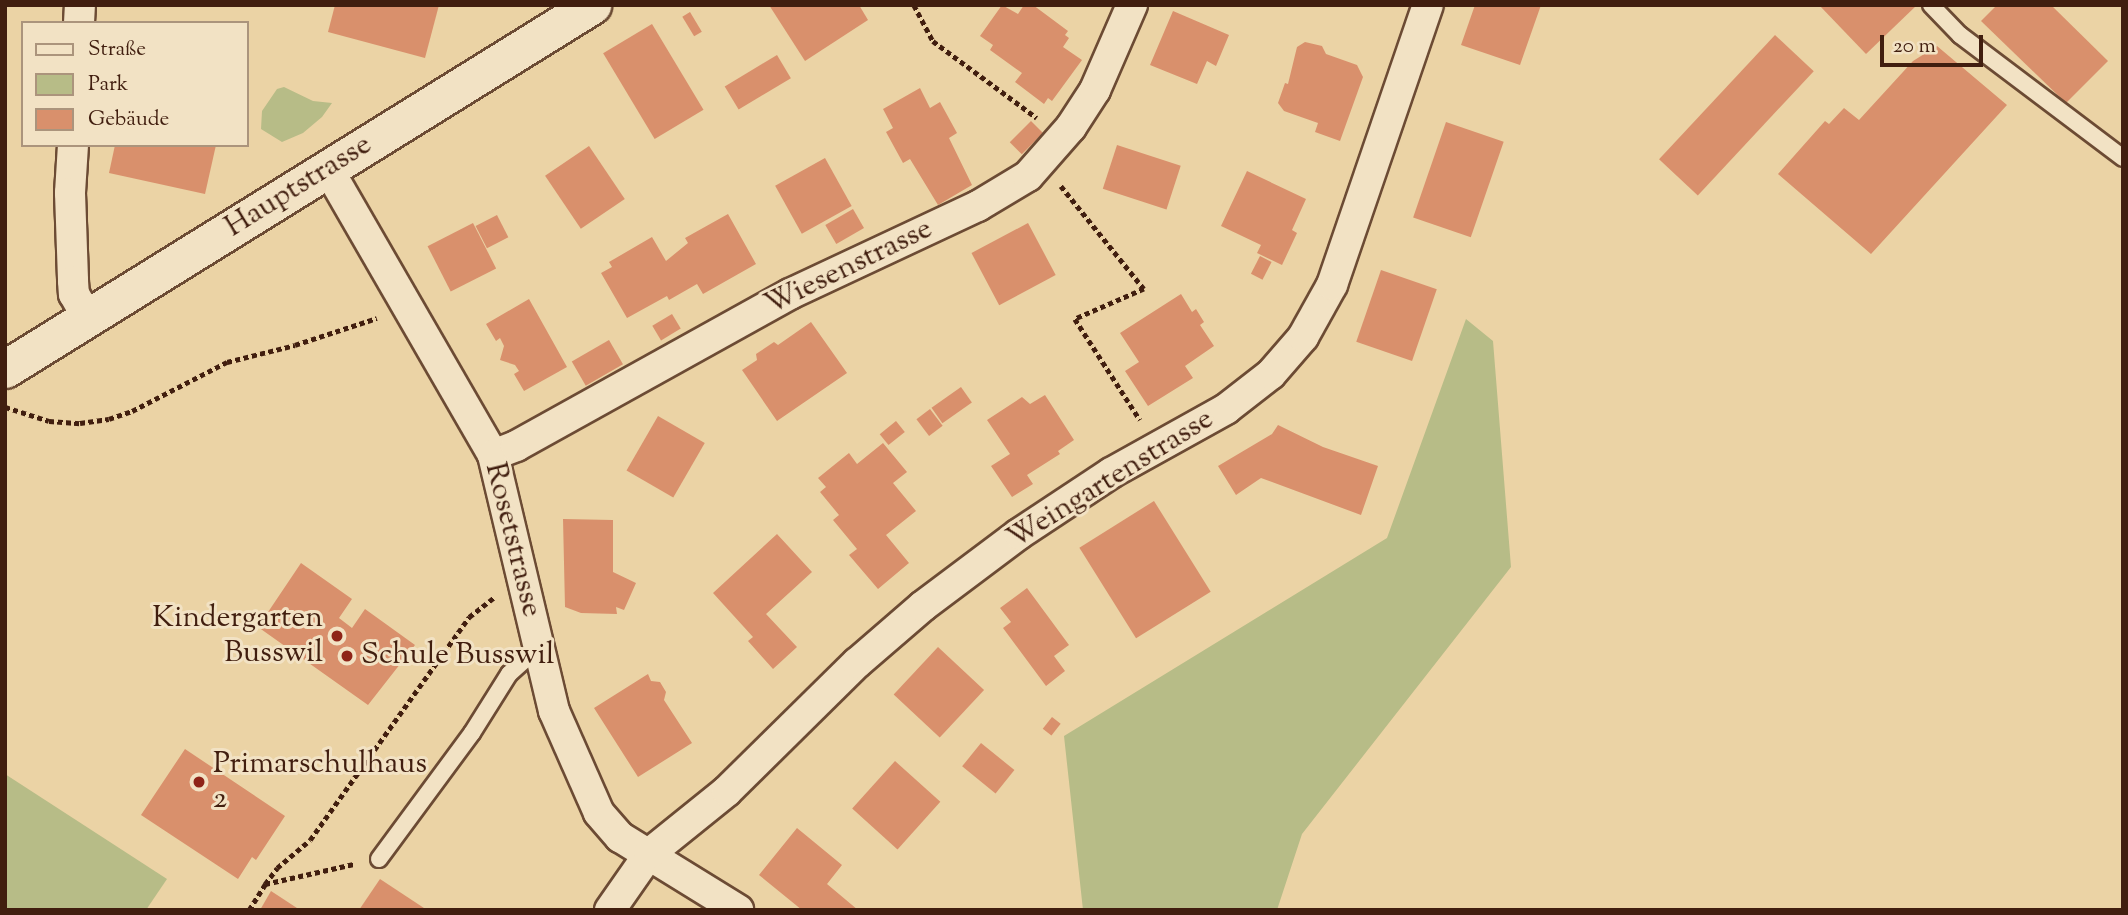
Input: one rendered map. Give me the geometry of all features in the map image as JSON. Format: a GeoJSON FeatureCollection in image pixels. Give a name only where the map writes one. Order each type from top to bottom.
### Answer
{"type":"FeatureCollection","features":[{"type":"Feature","properties":{"kind":"street","name":"Hauptstrasse"},"geometry":{"type":"LineString","coordinates":[[5,369],[592,5]]}},
{"type":"Feature","properties":{"kind":"street","name":"Wiesenstrasse"},"geometry":{"type":"LineString","coordinates":[[493,455],[516,446],[790,294],[978,206],[1028,176],[1063,137],[1094,90],[1132,5]]}},
{"type":"Feature","properties":{"kind":"street","name":"Weingartenstrasse"},"geometry":{"type":"LineString","coordinates":[[610,910],[649,855],[727,790],[857,663],[923,606],[1019,534],[1111,473],[1226,408],[1271,373],[1303,337],[1336,274],[1429,5]]}},
{"type":"Feature","properties":{"kind":"street"},"geometry":{"type":"LineString","coordinates":[[73,147],[70,193],[74,294],[88,318]]}},
{"type":"Feature","properties":{"kind":"street","name":"Rosetstrasse"},"geometry":{"type":"LineString","coordinates":[[328,169],[493,455],[554,711],[599,813],[620,837],[738,910]]}},
{"type":"Feature","properties":{"kind":"lane"},"geometry":{"type":"LineString","coordinates":[[1931,5],[1960,35],[2123,158]]}},
{"type":"Feature","properties":{"kind":"lane"},"geometry":{"type":"LineString","coordinates":[[379,859],[472,733],[509,674],[527,658],[540,654]]}},
{"type":"Feature","properties":{"kind":"path"},"geometry":{"type":"LineString","coordinates":[[914,5],[933,41],[1063,137]]}},
{"type":"Feature","properties":{"kind":"path"},"geometry":{"type":"LineString","coordinates":[[1064,190],[1144,289],[1075,318],[1157,447]]}},
{"type":"Feature","properties":{"kind":"path"},"geometry":{"type":"LineString","coordinates":[[5,407],[49,421],[80,423],[108,419],[132,411],[227,362],[368,322],[406,303]]}},
{"type":"Feature","properties":{"kind":"path"},"geometry":{"type":"LineString","coordinates":[[249,910],[277,868],[310,840],[470,617],[491,598],[526,589]]}},
{"type":"Feature","properties":{"kind":"path"},"geometry":{"type":"LineString","coordinates":[[265,884],[379,859]]}},
{"type":"Feature","properties":{"kind":"green space"},"geometry":{"type":"Polygon","coordinates":[[[284,87],[313,101],[332,103],[322,117],[303,133],[282,142],[261,129],[262,111],[277,89],[284,87]]]}},
{"type":"Feature","properties":{"kind":"green space"},"geometry":{"type":"Polygon","coordinates":[[[1466,319],[1493,341],[1511,567],[1302,834],[1277,910],[1083,910],[1064,736],[1387,538],[1466,319]]]}},
{"type":"Feature","properties":{"kind":"green space"},"geometry":{"type":"Polygon","coordinates":[[[5,774],[167,879],[146,910],[5,910],[5,774]]]}},
{"type":"Feature","properties":{"kind":"building"},"geometry":{"type":"Polygon","coordinates":[[[335,5],[439,5],[425,58],[328,32],[335,5]]]}},
{"type":"Feature","properties":{"kind":"building"},"geometry":{"type":"Polygon","coordinates":[[[769,5],[859,5],[868,20],[805,61],[769,5]]]}},
{"type":"Feature","properties":{"kind":"building"},"geometry":{"type":"Polygon","coordinates":[[[1002,5],[1018,14],[1024,5],[1033,5],[1068,31],[1065,35],[1069,38],[1063,47],[1082,60],[1052,101],[1048,98],[1044,104],[1015,82],[1022,73],[990,50],[993,45],[980,36],[1002,5]]]}},
{"type":"Feature","properties":{"kind":"building"},"geometry":{"type":"Polygon","coordinates":[[[1475,5],[1541,5],[1520,65],[1461,45],[1475,5]]]}},
{"type":"Feature","properties":{"kind":"building"},"geometry":{"type":"Polygon","coordinates":[[[1819,5],[1917,5],[1866,54],[1819,5]]]}},
{"type":"Feature","properties":{"kind":"building"},"geometry":{"type":"Polygon","coordinates":[[[1997,5],[2051,5],[2108,61],[2066,103],[1981,21],[1997,5]]]}},
{"type":"Feature","properties":{"kind":"building"},"geometry":{"type":"Polygon","coordinates":[[[1173,11],[1229,35],[1216,66],[1207,61],[1197,84],[1150,65],[1173,11]]]}},
{"type":"Feature","properties":{"kind":"building"},"geometry":{"type":"Polygon","coordinates":[[[690,12],[702,32],[694,36],[682,17],[690,12]]]}},
{"type":"Feature","properties":{"kind":"building"},"geometry":{"type":"Polygon","coordinates":[[[652,24],[704,110],[655,139],[603,53],[652,24]]]}},
{"type":"Feature","properties":{"kind":"building"},"geometry":{"type":"Polygon","coordinates":[[[1775,35],[1814,71],[1698,195],[1659,159],[1775,35]]]}},
{"type":"Feature","properties":{"kind":"building"},"geometry":{"type":"Polygon","coordinates":[[[1305,42],[1322,46],[1326,54],[1357,65],[1363,77],[1340,141],[1315,132],[1318,123],[1284,111],[1278,103],[1285,83],[1288,84],[1297,47],[1305,42]]]}},
{"type":"Feature","properties":{"kind":"building"},"geometry":{"type":"Polygon","coordinates":[[[1937,46],[2007,105],[1871,254],[1778,174],[1825,121],[1829,124],[1844,108],[1859,120],[1913,61],[1937,46]]]}},
{"type":"Feature","properties":{"kind":"building"},"geometry":{"type":"Polygon","coordinates":[[[777,55],[791,78],[739,110],[725,86],[777,55]]]}},
{"type":"Feature","properties":{"kind":"building"},"geometry":{"type":"Polygon","coordinates":[[[920,88],[930,108],[940,102],[957,133],[949,138],[972,185],[938,205],[910,159],[903,163],[886,132],[893,128],[883,109],[920,88]]]}},
{"type":"Feature","properties":{"kind":"building"},"geometry":{"type":"Polygon","coordinates":[[[1031,121],[1043,133],[1022,154],[1010,142],[1031,121]]]}},
{"type":"Feature","properties":{"kind":"building"},"geometry":{"type":"Polygon","coordinates":[[[1446,122],[1504,142],[1471,237],[1413,217],[1446,122]]]}},
{"type":"Feature","properties":{"kind":"building"},"geometry":{"type":"Polygon","coordinates":[[[1117,145],[1181,166],[1167,209],[1103,189],[1117,145]]]}},
{"type":"Feature","properties":{"kind":"building"},"geometry":{"type":"Polygon","coordinates":[[[589,146],[625,199],[581,229],[545,176],[589,146]]]}},
{"type":"Feature","properties":{"kind":"building"},"geometry":{"type":"Polygon","coordinates":[[[115,147],[216,147],[205,194],[109,173],[115,147]]]}},
{"type":"Feature","properties":{"kind":"building"},"geometry":{"type":"Polygon","coordinates":[[[825,158],[852,206],[802,234],[775,186],[825,158]]]}},
{"type":"Feature","properties":{"kind":"building"},"geometry":{"type":"Polygon","coordinates":[[[1247,171],[1306,199],[1292,230],[1297,233],[1282,265],[1257,253],[1261,245],[1221,226],[1247,171]]]}},
{"type":"Feature","properties":{"kind":"building"},"geometry":{"type":"Polygon","coordinates":[[[853,209],[864,228],[836,244],[825,225],[853,209]]]}},
{"type":"Feature","properties":{"kind":"building"},"geometry":{"type":"Polygon","coordinates":[[[728,214],[756,264],[703,294],[697,284],[669,300],[667,296],[627,318],[601,273],[612,267],[609,262],[652,237],[666,261],[688,243],[685,238],[728,214]]]}},
{"type":"Feature","properties":{"kind":"building"},"geometry":{"type":"Polygon","coordinates":[[[497,215],[508,237],[487,248],[476,226],[497,215]]]}},
{"type":"Feature","properties":{"kind":"building"},"geometry":{"type":"Polygon","coordinates":[[[473,223],[496,268],[451,292],[428,246],[473,223]]]}},
{"type":"Feature","properties":{"kind":"building"},"geometry":{"type":"Polygon","coordinates":[[[1028,223],[1056,275],[999,305],[971,253],[1028,223]]]}},
{"type":"Feature","properties":{"kind":"building"},"geometry":{"type":"Polygon","coordinates":[[[1260,256],[1272,262],[1263,280],[1251,274],[1260,256]]]}},
{"type":"Feature","properties":{"kind":"building"},"geometry":{"type":"Polygon","coordinates":[[[1381,270],[1437,289],[1412,361],[1356,342],[1381,270]]]}},
{"type":"Feature","properties":{"kind":"building"},"geometry":{"type":"Polygon","coordinates":[[[1181,294],[1192,312],[1196,309],[1204,322],[1200,325],[1214,346],[1185,366],[1193,378],[1148,406],[1125,371],[1139,362],[1120,333],[1181,294]]]}},
{"type":"Feature","properties":{"kind":"building"},"geometry":{"type":"Polygon","coordinates":[[[529,299],[567,367],[524,391],[514,374],[519,371],[515,365],[500,360],[504,346],[500,338],[496,341],[486,324],[529,299]]]}},
{"type":"Feature","properties":{"kind":"building"},"geometry":{"type":"Polygon","coordinates":[[[672,314],[681,329],[661,340],[652,326],[672,314]]]}},
{"type":"Feature","properties":{"kind":"building"},"geometry":{"type":"Polygon","coordinates":[[[811,322],[847,373],[777,421],[742,370],[757,360],[756,354],[774,342],[778,345],[811,322]]]}},
{"type":"Feature","properties":{"kind":"building"},"geometry":{"type":"Polygon","coordinates":[[[609,340],[623,364],[586,386],[572,362],[609,340]]]}},
{"type":"Feature","properties":{"kind":"building"},"geometry":{"type":"Polygon","coordinates":[[[961,387],[972,403],[942,423],[932,408],[961,387]]]}},
{"type":"Feature","properties":{"kind":"building"},"geometry":{"type":"Polygon","coordinates":[[[1045,395],[1074,440],[1058,451],[1060,454],[1027,475],[1033,484],[1012,497],[991,466],[1010,454],[987,420],[1022,397],[1030,404],[1045,395]]]}},
{"type":"Feature","properties":{"kind":"building"},"geometry":{"type":"Polygon","coordinates":[[[930,409],[943,426],[929,436],[916,419],[930,409]]]}},
{"type":"Feature","properties":{"kind":"building"},"geometry":{"type":"Polygon","coordinates":[[[658,416],[705,443],[673,498],[626,471],[658,416]]]}},
{"type":"Feature","properties":{"kind":"building"},"geometry":{"type":"Polygon","coordinates":[[[896,421],[905,432],[888,445],[880,434],[896,421]]]}},
{"type":"Feature","properties":{"kind":"building"},"geometry":{"type":"Polygon","coordinates":[[[1278,425],[1323,447],[1378,466],[1361,515],[1261,478],[1236,495],[1218,466],[1272,434],[1278,425]]]}},
{"type":"Feature","properties":{"kind":"building"},"geometry":{"type":"Polygon","coordinates":[[[883,443],[907,472],[893,483],[916,511],[886,535],[909,563],[878,589],[849,555],[857,549],[833,520],[839,515],[820,492],[826,487],[818,478],[849,453],[857,464],[883,443]]]}},
{"type":"Feature","properties":{"kind":"building"},"geometry":{"type":"Polygon","coordinates":[[[1154,501],[1211,592],[1136,638],[1079,548],[1154,501]]]}},
{"type":"Feature","properties":{"kind":"building"},"geometry":{"type":"Polygon","coordinates":[[[563,519],[613,520],[613,572],[636,583],[624,610],[616,607],[617,614],[581,613],[565,607],[563,519]]]}},
{"type":"Feature","properties":{"kind":"building"},"geometry":{"type":"Polygon","coordinates":[[[777,534],[812,572],[766,614],[797,647],[773,669],[748,641],[753,637],[713,593],[777,534]]]}},
{"type":"Feature","properties":{"kind":"building","name":"Kindergarten Busswil"},"geometry":{"type":"Polygon","coordinates":[[[301,563],[352,599],[339,618],[352,628],[365,609],[415,645],[368,705],[258,627],[301,563]]]}},
{"type":"Feature","properties":{"kind":"building"},"geometry":{"type":"Polygon","coordinates":[[[1027,588],[1069,645],[1054,656],[1065,671],[1046,686],[1003,628],[1011,622],[1000,608],[1027,588]]]}},
{"type":"Feature","properties":{"kind":"building"},"geometry":{"type":"Polygon","coordinates":[[[938,647],[984,690],[940,738],[894,695],[938,647]]]}},
{"type":"Feature","properties":{"kind":"building"},"geometry":{"type":"Polygon","coordinates":[[[648,674],[651,681],[660,682],[666,692],[664,700],[692,743],[638,777],[594,708],[648,674]]]}},
{"type":"Feature","properties":{"kind":"building"},"geometry":{"type":"Polygon","coordinates":[[[1052,717],[1061,724],[1051,736],[1043,729],[1052,717]]]}},
{"type":"Feature","properties":{"kind":"building"},"geometry":{"type":"Polygon","coordinates":[[[981,743],[1014,770],[996,793],[962,766],[981,743]]]}},
{"type":"Feature","properties":{"kind":"building","name":"Primarschulhaus 2"},"geometry":{"type":"Polygon","coordinates":[[[185,749],[285,816],[256,860],[252,857],[238,879],[141,815],[185,749]]]}},
{"type":"Feature","properties":{"kind":"building"},"geometry":{"type":"Polygon","coordinates":[[[895,761],[940,802],[898,849],[852,809],[895,761]]]}},
{"type":"Feature","properties":{"kind":"building"},"geometry":{"type":"Polygon","coordinates":[[[797,828],[842,865],[827,884],[858,910],[802,910],[759,875],[797,828]]]}},
{"type":"Feature","properties":{"kind":"building"},"geometry":{"type":"Polygon","coordinates":[[[380,879],[427,910],[359,910],[380,879]]]}},
{"type":"Feature","properties":{"kind":"building"},"geometry":{"type":"Polygon","coordinates":[[[271,891],[300,910],[260,910],[271,891]]]}},
{"type":"Feature","properties":{"kind":"place","name":"Kindergarten Busswil"},"geometry":{"type":"Point","coordinates":[337,636]}},
{"type":"Feature","properties":{"kind":"place","name":"Schule Busswil"},"geometry":{"type":"Point","coordinates":[347,656]}},
{"type":"Feature","properties":{"kind":"place","name":"Primarschulhaus 2"},"geometry":{"type":"Point","coordinates":[199,782]}}]}
